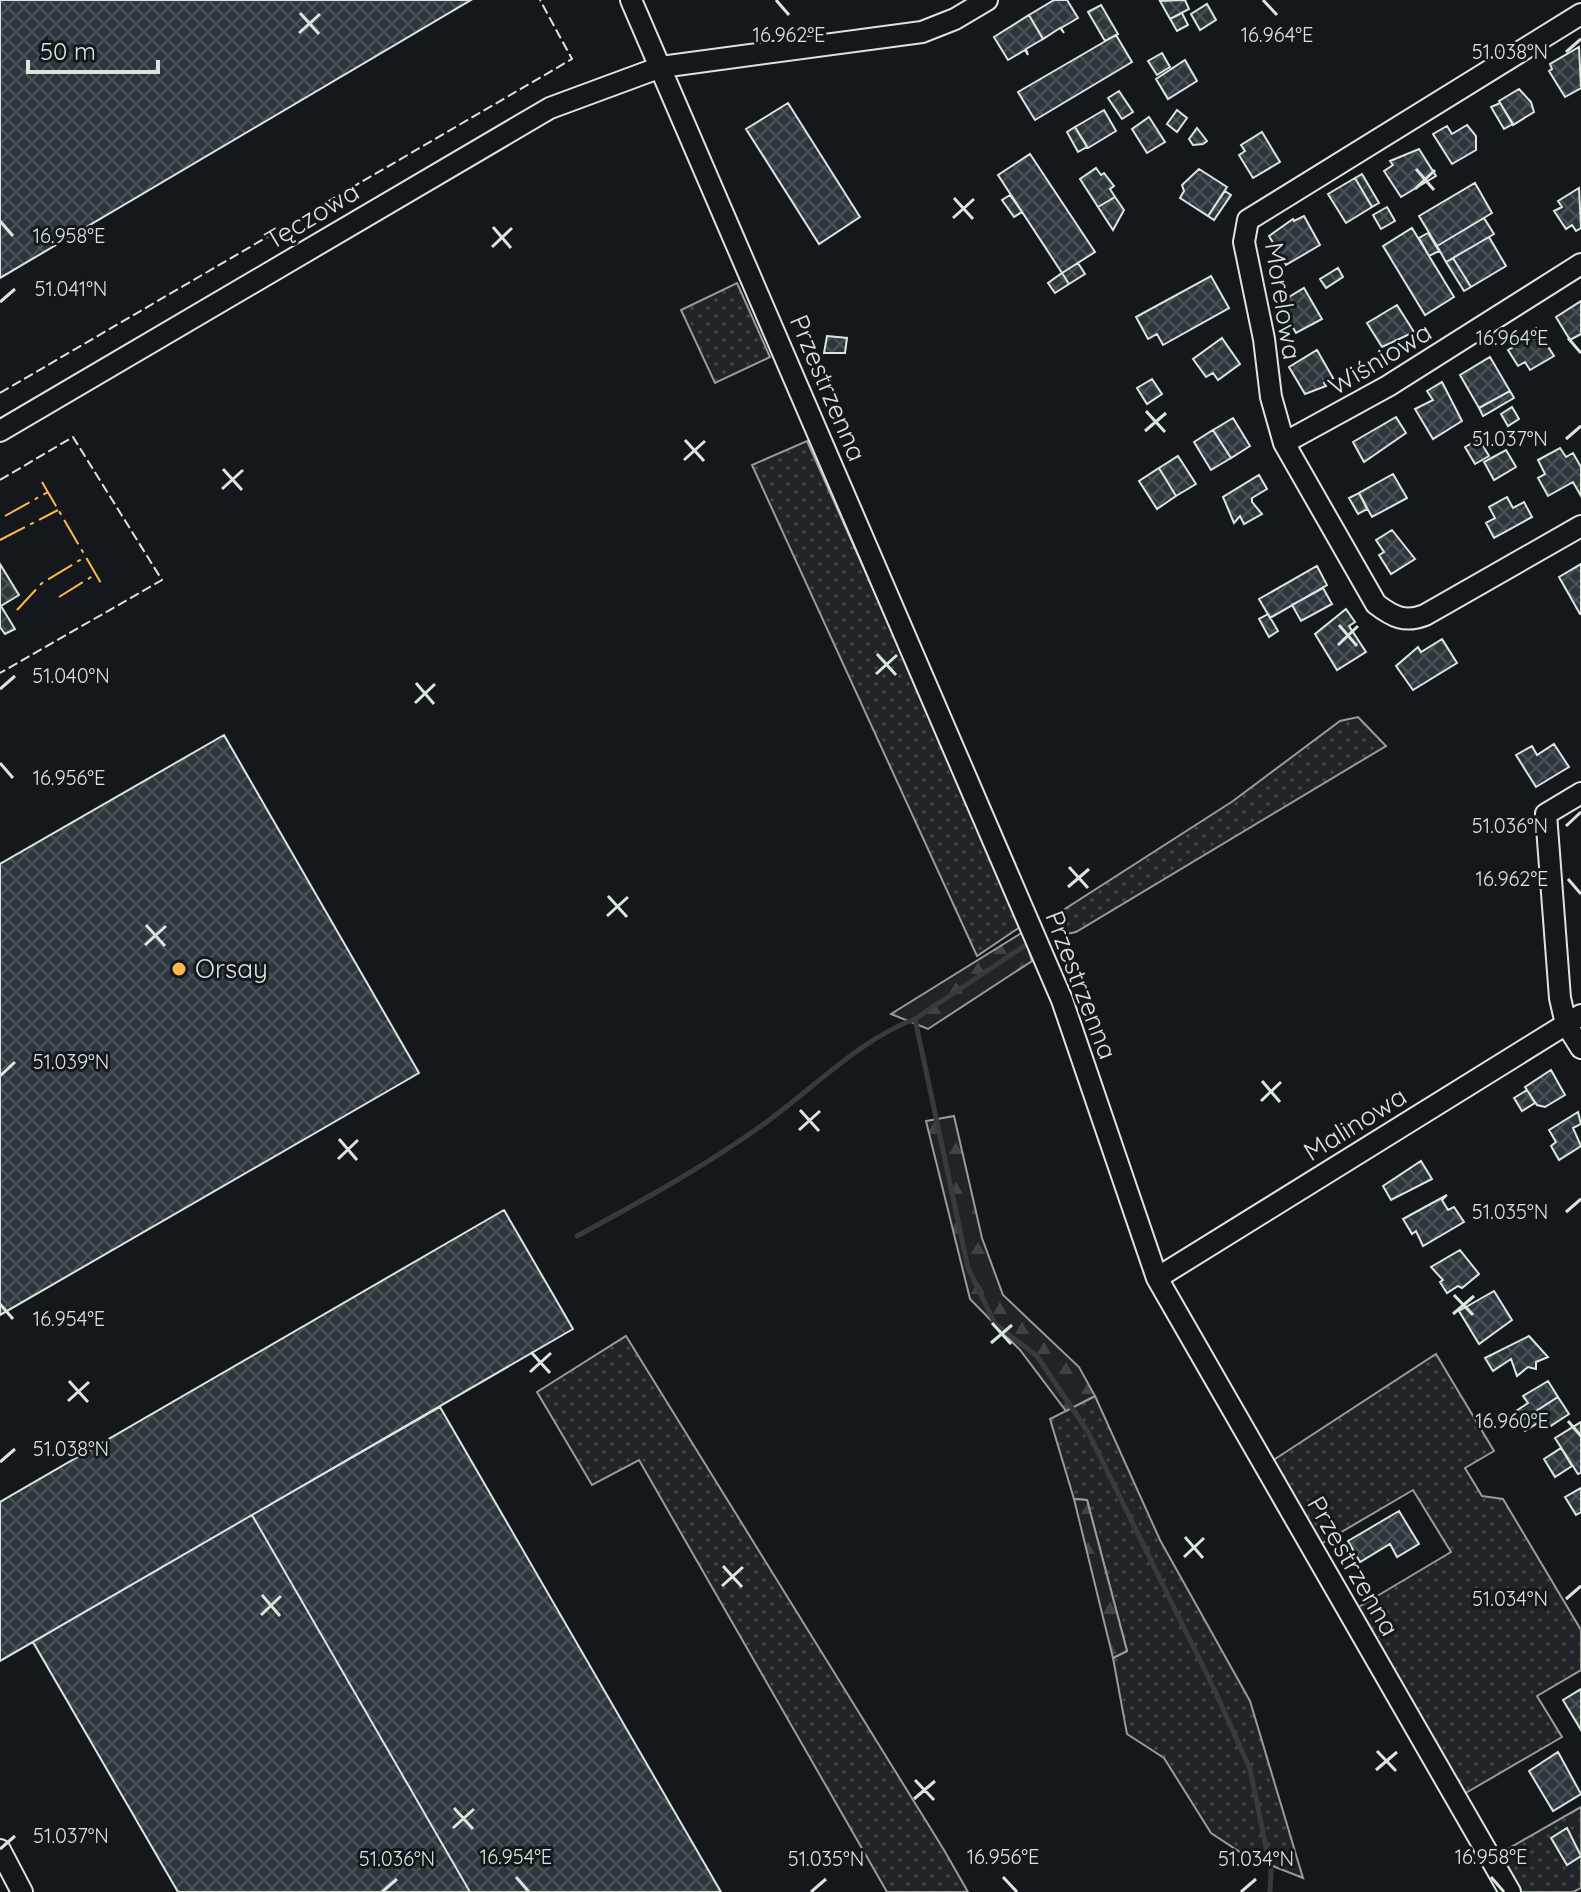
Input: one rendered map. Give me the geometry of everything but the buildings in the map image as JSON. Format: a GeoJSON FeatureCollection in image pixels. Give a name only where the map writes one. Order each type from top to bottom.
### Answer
{"type":"FeatureCollection","features":[{"type":"Feature","properties":{"kind":"street","name":"Przestrzenna"},"geometry":{"type":"LineString","coordinates":[[631,0],[1062,1000],[1157,1278],[1510,1892]]}},
{"type":"Feature","properties":{"kind":"street","name":"Tęczowa"},"geometry":{"type":"LineString","coordinates":[[0,431],[550,108],[661,67],[922,32],[987,0]]}},
{"type":"Feature","properties":{"kind":"street","name":"Morelowa"},"geometry":{"type":"LineString","coordinates":[[1581,14],[1248,220],[1244,242],[1264,339],[1271,397],[1284,443],[1371,598],[1400,619],[1410,621],[1581,526]]}},
{"type":"Feature","properties":{"kind":"street","name":"Wiśniowa"},"geometry":{"type":"LineString","coordinates":[[1284,443],[1388,386],[1581,264]]}},
{"type":"Feature","properties":{"kind":"street"},"geometry":{"type":"LineString","coordinates":[[1581,793],[1546,814],[1560,998],[1574,1019],[1581,1048]]}},
{"type":"Feature","properties":{"kind":"street","name":"Malinowa"},"geometry":{"type":"LineString","coordinates":[[1157,1278],[1574,1019]]}},
{"type":"Feature","properties":{"kind":"street"},"geometry":{"type":"LineString","coordinates":[[0,1850],[22,1892]]}},
{"type":"Feature","properties":{"kind":"green space"},"geometry":{"type":"Polygon","coordinates":[[[737,283],[770,357],[715,383],[681,310],[737,283]]]}},
{"type":"Feature","properties":{"kind":"green space"},"geometry":{"type":"Polygon","coordinates":[[[807,441],[1023,925],[977,956],[752,465],[807,441]]]}},
{"type":"Feature","properties":{"kind":"green space"},"geometry":{"type":"Polygon","coordinates":[[[1358,717],[1386,746],[1076,932],[1067,934],[1054,916],[1233,801],[1340,721],[1358,717]]]}},
{"type":"Feature","properties":{"kind":"green space"},"geometry":{"type":"Polygon","coordinates":[[[1023,932],[1032,961],[928,1029],[891,1014],[1023,932]]]}},
{"type":"Feature","properties":{"kind":"green space"},"geometry":{"type":"Polygon","coordinates":[[[954,1116],[982,1238],[1003,1295],[1079,1367],[1095,1396],[1066,1411],[1020,1350],[970,1299],[926,1121],[954,1116]]]}},
{"type":"Feature","properties":{"kind":"green space"},"geometry":{"type":"Polygon","coordinates":[[[626,1336],[968,1892],[887,1892],[639,1460],[592,1485],[537,1392],[626,1336]]]}},
{"type":"Feature","properties":{"kind":"green space"},"geometry":{"type":"Polygon","coordinates":[[[1436,1354],[1494,1451],[1465,1468],[1482,1496],[1503,1499],[1581,1630],[1581,1670],[1537,1696],[1562,1737],[1464,1794],[1357,1608],[1451,1552],[1413,1490],[1321,1544],[1272,1461],[1436,1354]]]}},
{"type":"Feature","properties":{"kind":"green space"},"geometry":{"type":"Polygon","coordinates":[[[1095,1396],[1160,1540],[1250,1701],[1303,1878],[1243,1854],[1211,1833],[1164,1758],[1127,1734],[1113,1658],[1127,1651],[1087,1500],[1074,1499],[1050,1419],[1095,1396]]]}},
{"type":"Feature","properties":{"kind":"green space"},"geometry":{"type":"Polygon","coordinates":[[[1074,1499],[1087,1500],[1127,1651],[1113,1658],[1074,1499]]]}},
{"type":"Feature","properties":{"kind":"green space"},"geometry":{"type":"Polygon","coordinates":[[[1581,1807],[1581,1888],[1573,1892],[1521,1892],[1499,1854],[1581,1807]]]}},
{"type":"Feature","properties":{"kind":"waterway"},"geometry":{"type":"LineString","coordinates":[[1030,942],[915,1019],[968,1268],[995,1324],[1037,1356],[1088,1432],[1215,1691],[1250,1769],[1271,1871],[1270,1892]]}},
{"type":"Feature","properties":{"kind":"waterway"},"geometry":{"type":"LineString","coordinates":[[577,1236],[716,1156],[780,1112],[854,1053],[915,1019]]}},
{"type":"Feature","properties":{"kind":"fence"},"geometry":{"type":"LineString","coordinates":[[0,393],[572,59],[540,0]]}},
{"type":"Feature","properties":{"kind":"fence"},"geometry":{"type":"LineString","coordinates":[[0,480],[73,437],[162,580],[0,673]]}},
{"type":"Feature","properties":{"kind":"power"},"geometry":{"type":"LineString","coordinates":[[42,482],[101,583]]}},
{"type":"Feature","properties":{"kind":"power"},"geometry":{"type":"LineString","coordinates":[[5,516],[48,492]]}},
{"type":"Feature","properties":{"kind":"power"},"geometry":{"type":"LineString","coordinates":[[0,540],[58,510]]}},
{"type":"Feature","properties":{"kind":"power"},"geometry":{"type":"LineString","coordinates":[[17,610],[42,583],[85,557]]}},
{"type":"Feature","properties":{"kind":"power"},"geometry":{"type":"LineString","coordinates":[[59,597],[96,574]]}},
{"type":"Feature","properties":{"kind":"place","name":"Orsay"},"geometry":{"type":"Point","coordinates":[179,969]}}]}
